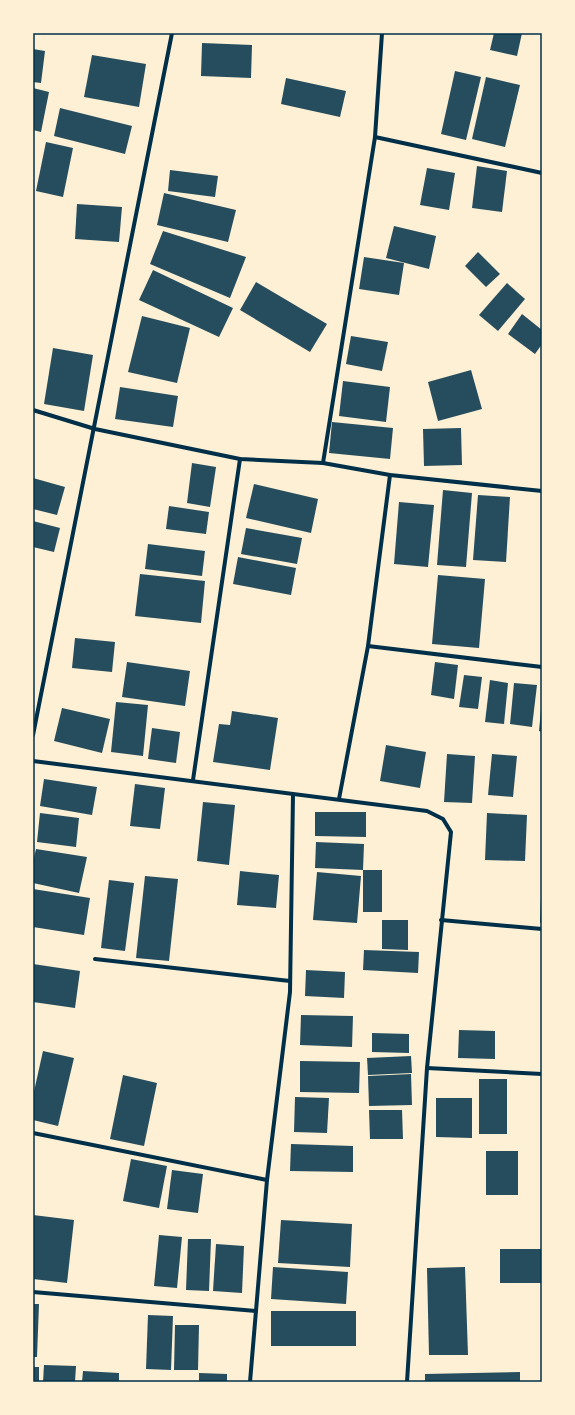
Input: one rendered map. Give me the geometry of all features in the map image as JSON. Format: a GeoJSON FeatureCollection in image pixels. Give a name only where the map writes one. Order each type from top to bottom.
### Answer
{"type":"FeatureCollection","features":[{"type":"Feature","properties":{"kind":"street"},"geometry":{"type":"LineString","coordinates":[[33,735],[95,429],[172,33]]}},
{"type":"Feature","properties":{"kind":"street"},"geometry":{"type":"LineString","coordinates":[[324,463],[375,137],[382,33]]}},
{"type":"Feature","properties":{"kind":"street"},"geometry":{"type":"LineString","coordinates":[[375,137],[542,173]]}},
{"type":"Feature","properties":{"kind":"street"},"geometry":{"type":"LineString","coordinates":[[33,410],[95,429],[240,459],[324,463],[390,475],[542,491]]}},
{"type":"Feature","properties":{"kind":"street"},"geometry":{"type":"LineString","coordinates":[[193,780],[240,459]]}},
{"type":"Feature","properties":{"kind":"street"},"geometry":{"type":"LineString","coordinates":[[339,799],[368,646],[390,475]]}},
{"type":"Feature","properties":{"kind":"street"},"geometry":{"type":"LineString","coordinates":[[368,646],[542,667]]}},
{"type":"Feature","properties":{"kind":"street"},"geometry":{"type":"LineString","coordinates":[[33,761],[193,780],[293,795],[339,799],[427,811],[443,819],[451,832],[427,1068],[408,1382]]}},
{"type":"Feature","properties":{"kind":"street"},"geometry":{"type":"LineString","coordinates":[[250,1382],[267,1180],[290,981],[293,795]]}},
{"type":"Feature","properties":{"kind":"street"},"geometry":{"type":"LineString","coordinates":[[441,920],[542,929]]}},
{"type":"Feature","properties":{"kind":"street"},"geometry":{"type":"LineString","coordinates":[[95,959],[290,981]]}},
{"type":"Feature","properties":{"kind":"street"},"geometry":{"type":"LineString","coordinates":[[427,1068],[542,1074]]}},
{"type":"Feature","properties":{"kind":"street"},"geometry":{"type":"LineString","coordinates":[[33,1133],[267,1180]]}},
{"type":"Feature","properties":{"kind":"street"},"geometry":{"type":"LineString","coordinates":[[33,1292],[256,1311]]}},
{"type":"Feature","properties":{"kind":"building"},"geometry":{"type":"Polygon","coordinates":[[[494,33],[522,33],[517,56],[490,50],[494,33]]]}},
{"type":"Feature","properties":{"kind":"building"},"geometry":{"type":"Polygon","coordinates":[[[202,43],[252,45],[251,78],[201,76],[202,43]]]}},
{"type":"Feature","properties":{"kind":"building"},"geometry":{"type":"Polygon","coordinates":[[[33,49],[45,51],[41,83],[33,82],[33,49]]]}},
{"type":"Feature","properties":{"kind":"building"},"geometry":{"type":"Polygon","coordinates":[[[92,55],[146,64],[139,107],[84,97],[92,55]]]}},
{"type":"Feature","properties":{"kind":"building"},"geometry":{"type":"Polygon","coordinates":[[[455,71],[481,77],[466,140],[441,134],[455,71]]]}},
{"type":"Feature","properties":{"kind":"building"},"geometry":{"type":"Polygon","coordinates":[[[486,77],[520,85],[505,147],[472,139],[486,77]]]}},
{"type":"Feature","properties":{"kind":"building"},"geometry":{"type":"Polygon","coordinates":[[[286,78],[346,91],[340,117],[281,104],[286,78]]]}},
{"type":"Feature","properties":{"kind":"building"},"geometry":{"type":"Polygon","coordinates":[[[33,88],[49,92],[41,132],[33,130],[33,88]]]}},
{"type":"Feature","properties":{"kind":"building"},"geometry":{"type":"Polygon","coordinates":[[[60,108],[132,126],[125,154],[54,136],[60,108]]]}},
{"type":"Feature","properties":{"kind":"building"},"geometry":{"type":"Polygon","coordinates":[[[46,142],[73,148],[63,197],[36,191],[46,142]]]}},
{"type":"Feature","properties":{"kind":"building"},"geometry":{"type":"Polygon","coordinates":[[[477,166],[507,171],[502,212],[472,208],[477,166]]]}},
{"type":"Feature","properties":{"kind":"building"},"geometry":{"type":"Polygon","coordinates":[[[427,168],[455,173],[449,210],[420,205],[427,168]]]}},
{"type":"Feature","properties":{"kind":"building"},"geometry":{"type":"Polygon","coordinates":[[[170,170],[218,176],[215,197],[168,191],[170,170]]]}},
{"type":"Feature","properties":{"kind":"building"},"geometry":{"type":"Polygon","coordinates":[[[164,193],[236,210],[228,242],[157,225],[164,193]]]}},
{"type":"Feature","properties":{"kind":"building"},"geometry":{"type":"Polygon","coordinates":[[[77,204],[122,207],[119,242],[75,239],[77,204]]]}},
{"type":"Feature","properties":{"kind":"building"},"geometry":{"type":"Polygon","coordinates":[[[394,226],[436,236],[429,269],[386,258],[394,226]]]}},
{"type":"Feature","properties":{"kind":"building"},"geometry":{"type":"Polygon","coordinates":[[[163,231],[246,257],[230,298],[150,264],[163,231]]]}},
{"type":"Feature","properties":{"kind":"building"},"geometry":{"type":"Polygon","coordinates":[[[478,252],[500,274],[486,287],[465,266],[478,252]]]}},
{"type":"Feature","properties":{"kind":"building"},"geometry":{"type":"Polygon","coordinates":[[[364,257],[404,263],[399,295],[359,289],[364,257]]]}},
{"type":"Feature","properties":{"kind":"building"},"geometry":{"type":"Polygon","coordinates":[[[153,270],[233,308],[219,337],[139,300],[153,270]]]}},
{"type":"Feature","properties":{"kind":"building"},"geometry":{"type":"Polygon","coordinates":[[[256,282],[327,324],[310,352],[240,310],[256,282]]]}},
{"type":"Feature","properties":{"kind":"building"},"geometry":{"type":"Polygon","coordinates":[[[507,283],[525,299],[498,331],[479,315],[507,283]]]}},
{"type":"Feature","properties":{"kind":"building"},"geometry":{"type":"Polygon","coordinates":[[[522,314],[542,330],[542,344],[535,354],[508,334],[522,314]]]}},
{"type":"Feature","properties":{"kind":"building"},"geometry":{"type":"Polygon","coordinates":[[[142,316],[190,328],[177,383],[128,372],[142,316]]]}},
{"type":"Feature","properties":{"kind":"building"},"geometry":{"type":"Polygon","coordinates":[[[351,336],[388,342],[382,371],[346,364],[351,336]]]}},
{"type":"Feature","properties":{"kind":"building"},"geometry":{"type":"Polygon","coordinates":[[[53,348],[93,355],[84,411],[44,404],[53,348]]]}},
{"type":"Feature","properties":{"kind":"building"},"geometry":{"type":"Polygon","coordinates":[[[471,370],[482,409],[438,421],[428,382],[471,370]]]}},
{"type":"Feature","properties":{"kind":"building"},"geometry":{"type":"Polygon","coordinates":[[[343,381],[390,387],[386,422],[339,416],[343,381]]]}},
{"type":"Feature","properties":{"kind":"building"},"geometry":{"type":"Polygon","coordinates":[[[120,387],[178,396],[173,427],[115,419],[120,387]]]}},
{"type":"Feature","properties":{"kind":"building"},"geometry":{"type":"Polygon","coordinates":[[[332,422],[393,428],[390,459],[329,453],[332,422]]]}},
{"type":"Feature","properties":{"kind":"building"},"geometry":{"type":"Polygon","coordinates":[[[461,428],[462,465],[424,466],[423,429],[461,428]]]}},
{"type":"Feature","properties":{"kind":"building"},"geometry":{"type":"Polygon","coordinates":[[[192,463],[216,467],[210,507],[187,503],[192,463]]]}},
{"type":"Feature","properties":{"kind":"building"},"geometry":{"type":"Polygon","coordinates":[[[33,478],[65,487],[57,515],[33,509],[33,478]]]}},
{"type":"Feature","properties":{"kind":"building"},"geometry":{"type":"Polygon","coordinates":[[[254,484],[318,499],[311,533],[246,518],[254,484]]]}},
{"type":"Feature","properties":{"kind":"building"},"geometry":{"type":"Polygon","coordinates":[[[443,490],[472,493],[466,567],[437,565],[443,490]]]}},
{"type":"Feature","properties":{"kind":"building"},"geometry":{"type":"Polygon","coordinates":[[[478,495],[510,497],[506,562],[473,560],[478,495]]]}},
{"type":"Feature","properties":{"kind":"building"},"geometry":{"type":"Polygon","coordinates":[[[399,502],[434,505],[428,567],[394,564],[399,502]]]}},
{"type":"Feature","properties":{"kind":"building"},"geometry":{"type":"Polygon","coordinates":[[[169,506],[209,512],[206,534],[166,529],[169,506]]]}},
{"type":"Feature","properties":{"kind":"building"},"geometry":{"type":"Polygon","coordinates":[[[33,521],[60,528],[54,552],[33,547],[33,521]]]}},
{"type":"Feature","properties":{"kind":"building"},"geometry":{"type":"Polygon","coordinates":[[[246,528],[302,538],[297,564],[241,554],[246,528]]]}},
{"type":"Feature","properties":{"kind":"building"},"geometry":{"type":"Polygon","coordinates":[[[148,544],[205,551],[202,576],[145,569],[148,544]]]}},
{"type":"Feature","properties":{"kind":"building"},"geometry":{"type":"Polygon","coordinates":[[[238,557],[296,568],[291,595],[233,584],[238,557]]]}},
{"type":"Feature","properties":{"kind":"building"},"geometry":{"type":"Polygon","coordinates":[[[140,574],[205,581],[201,623],[135,616],[140,574]]]}},
{"type":"Feature","properties":{"kind":"building"},"geometry":{"type":"Polygon","coordinates":[[[438,575],[485,579],[479,648],[432,644],[438,575]]]}},
{"type":"Feature","properties":{"kind":"building"},"geometry":{"type":"Polygon","coordinates":[[[75,638],[115,642],[112,672],[72,668],[75,638]]]}},
{"type":"Feature","properties":{"kind":"building"},"geometry":{"type":"Polygon","coordinates":[[[127,662],[190,671],[185,706],[122,697],[127,662]]]}},
{"type":"Feature","properties":{"kind":"building"},"geometry":{"type":"Polygon","coordinates":[[[435,662],[458,665],[454,699],[431,695],[435,662]]]}},
{"type":"Feature","properties":{"kind":"building"},"geometry":{"type":"Polygon","coordinates":[[[464,675],[482,677],[478,709],[459,707],[464,675]]]}},
{"type":"Feature","properties":{"kind":"building"},"geometry":{"type":"Polygon","coordinates":[[[490,680],[508,683],[504,724],[485,722],[490,680]]]}},
{"type":"Feature","properties":{"kind":"building"},"geometry":{"type":"Polygon","coordinates":[[[514,683],[537,685],[532,727],[510,724],[514,683]]]}},
{"type":"Feature","properties":{"kind":"building"},"geometry":{"type":"Polygon","coordinates":[[[116,702],[148,705],[143,756],[111,752],[116,702]]]}},
{"type":"Feature","properties":{"kind":"building"},"geometry":{"type":"Polygon","coordinates":[[[62,708],[110,719],[102,753],[54,741],[62,708]]]}},
{"type":"Feature","properties":{"kind":"building"},"geometry":{"type":"Polygon","coordinates":[[[542,710],[542,732],[539,731],[542,710]]]}},
{"type":"Feature","properties":{"kind":"building"},"geometry":{"type":"Polygon","coordinates":[[[232,711],[278,718],[270,770],[213,762],[219,724],[230,725],[232,711]]]}},
{"type":"Feature","properties":{"kind":"building"},"geometry":{"type":"Polygon","coordinates":[[[152,728],[180,732],[176,763],[148,759],[152,728]]]}},
{"type":"Feature","properties":{"kind":"building"},"geometry":{"type":"Polygon","coordinates":[[[386,745],[426,752],[420,788],[380,781],[386,745]]]}},
{"type":"Feature","properties":{"kind":"building"},"geometry":{"type":"Polygon","coordinates":[[[447,754],[475,756],[472,803],[444,802],[447,754]]]}},
{"type":"Feature","properties":{"kind":"building"},"geometry":{"type":"Polygon","coordinates":[[[492,754],[517,756],[513,797],[488,795],[492,754]]]}},
{"type":"Feature","properties":{"kind":"building"},"geometry":{"type":"Polygon","coordinates":[[[44,779],[97,787],[92,815],[40,806],[44,779]]]}},
{"type":"Feature","properties":{"kind":"building"},"geometry":{"type":"Polygon","coordinates":[[[135,784],[165,788],[160,829],[130,826],[135,784]]]}},
{"type":"Feature","properties":{"kind":"building"},"geometry":{"type":"Polygon","coordinates":[[[203,802],[235,805],[229,865],[197,861],[203,802]]]}},
{"type":"Feature","properties":{"kind":"building"},"geometry":{"type":"Polygon","coordinates":[[[315,812],[366,812],[366,837],[315,836],[315,812]]]}},
{"type":"Feature","properties":{"kind":"building"},"geometry":{"type":"Polygon","coordinates":[[[40,813],[79,818],[76,847],[37,842],[40,813]]]}},
{"type":"Feature","properties":{"kind":"building"},"geometry":{"type":"Polygon","coordinates":[[[487,813],[527,815],[525,861],[485,860],[487,813]]]}},
{"type":"Feature","properties":{"kind":"building"},"geometry":{"type":"Polygon","coordinates":[[[316,842],[364,844],[363,870],[315,868],[316,842]]]}},
{"type":"Feature","properties":{"kind":"building"},"geometry":{"type":"Polygon","coordinates":[[[36,849],[87,857],[79,893],[33,883],[33,862],[36,849]]]}},
{"type":"Feature","properties":{"kind":"building"},"geometry":{"type":"Polygon","coordinates":[[[363,870],[382,870],[382,912],[363,912],[363,870]]]}},
{"type":"Feature","properties":{"kind":"building"},"geometry":{"type":"Polygon","coordinates":[[[240,871],[279,875],[276,908],[237,905],[240,871]]]}},
{"type":"Feature","properties":{"kind":"building"},"geometry":{"type":"Polygon","coordinates":[[[317,872],[361,876],[357,923],[313,920],[317,872]]]}},
{"type":"Feature","properties":{"kind":"building"},"geometry":{"type":"Polygon","coordinates":[[[145,876],[178,879],[169,961],[136,958],[145,876]]]}},
{"type":"Feature","properties":{"kind":"building"},"geometry":{"type":"Polygon","coordinates":[[[109,880],[134,883],[125,951],[101,948],[109,880]]]}},
{"type":"Feature","properties":{"kind":"building"},"geometry":{"type":"Polygon","coordinates":[[[33,889],[90,898],[84,935],[33,927],[33,889]]]}},
{"type":"Feature","properties":{"kind":"building"},"geometry":{"type":"Polygon","coordinates":[[[541,898],[542,923],[540,923],[541,898]]]}},
{"type":"Feature","properties":{"kind":"building"},"geometry":{"type":"Polygon","coordinates":[[[382,920],[408,920],[408,950],[382,949],[382,920]]]}},
{"type":"Feature","properties":{"kind":"building"},"geometry":{"type":"Polygon","coordinates":[[[364,950],[419,952],[418,973],[363,970],[364,950]]]}},
{"type":"Feature","properties":{"kind":"building"},"geometry":{"type":"Polygon","coordinates":[[[33,964],[80,971],[75,1008],[33,1002],[33,964]]]}},
{"type":"Feature","properties":{"kind":"building"},"geometry":{"type":"Polygon","coordinates":[[[306,970],[345,972],[344,998],[305,996],[306,970]]]}},
{"type":"Feature","properties":{"kind":"building"},"geometry":{"type":"Polygon","coordinates":[[[301,1015],[353,1016],[352,1047],[300,1045],[301,1015]]]}},
{"type":"Feature","properties":{"kind":"building"},"geometry":{"type":"Polygon","coordinates":[[[459,1030],[495,1031],[495,1059],[458,1058],[459,1030]]]}},
{"type":"Feature","properties":{"kind":"building"},"geometry":{"type":"Polygon","coordinates":[[[372,1033],[409,1034],[409,1053],[372,1052],[372,1033]]]}},
{"type":"Feature","properties":{"kind":"building"},"geometry":{"type":"Polygon","coordinates":[[[43,1051],[74,1058],[58,1126],[33,1120],[33,1096],[43,1051]]]}},
{"type":"Feature","properties":{"kind":"building"},"geometry":{"type":"Polygon","coordinates":[[[411,1056],[412,1073],[368,1075],[367,1058],[411,1056]]]}},
{"type":"Feature","properties":{"kind":"building"},"geometry":{"type":"Polygon","coordinates":[[[300,1061],[360,1062],[359,1093],[300,1092],[300,1061]]]}},
{"type":"Feature","properties":{"kind":"building"},"geometry":{"type":"Polygon","coordinates":[[[411,1074],[412,1105],[369,1106],[368,1076],[411,1074]]]}},
{"type":"Feature","properties":{"kind":"building"},"geometry":{"type":"Polygon","coordinates":[[[123,1075],[157,1083],[144,1146],[110,1139],[123,1075]]]}},
{"type":"Feature","properties":{"kind":"building"},"geometry":{"type":"Polygon","coordinates":[[[479,1079],[507,1079],[507,1134],[479,1134],[479,1079]]]}},
{"type":"Feature","properties":{"kind":"building"},"geometry":{"type":"Polygon","coordinates":[[[295,1097],[329,1098],[327,1133],[294,1132],[295,1097]]]}},
{"type":"Feature","properties":{"kind":"building"},"geometry":{"type":"Polygon","coordinates":[[[436,1098],[472,1098],[472,1138],[436,1137],[436,1098]]]}},
{"type":"Feature","properties":{"kind":"building"},"geometry":{"type":"Polygon","coordinates":[[[369,1110],[402,1110],[403,1139],[370,1139],[369,1110]]]}},
{"type":"Feature","properties":{"kind":"building"},"geometry":{"type":"Polygon","coordinates":[[[291,1144],[353,1146],[353,1172],[290,1171],[291,1144]]]}},
{"type":"Feature","properties":{"kind":"building"},"geometry":{"type":"Polygon","coordinates":[[[486,1151],[518,1151],[518,1195],[486,1195],[486,1151]]]}},
{"type":"Feature","properties":{"kind":"building"},"geometry":{"type":"Polygon","coordinates":[[[131,1159],[167,1166],[159,1208],[123,1201],[131,1159]]]}},
{"type":"Feature","properties":{"kind":"building"},"geometry":{"type":"Polygon","coordinates":[[[172,1170],[203,1174],[198,1213],[167,1209],[172,1170]]]}},
{"type":"Feature","properties":{"kind":"building"},"geometry":{"type":"Polygon","coordinates":[[[33,1215],[74,1220],[67,1283],[33,1279],[33,1215]]]}},
{"type":"Feature","properties":{"kind":"building"},"geometry":{"type":"Polygon","coordinates":[[[281,1220],[352,1224],[350,1267],[278,1263],[281,1220]]]}},
{"type":"Feature","properties":{"kind":"building"},"geometry":{"type":"Polygon","coordinates":[[[159,1235],[182,1237],[177,1288],[154,1286],[159,1235]]]}},
{"type":"Feature","properties":{"kind":"building"},"geometry":{"type":"Polygon","coordinates":[[[188,1239],[211,1239],[209,1291],[186,1290],[188,1239]]]}},
{"type":"Feature","properties":{"kind":"building"},"geometry":{"type":"Polygon","coordinates":[[[216,1244],[244,1246],[242,1293],[213,1291],[216,1244]]]}},
{"type":"Feature","properties":{"kind":"building"},"geometry":{"type":"Polygon","coordinates":[[[500,1249],[542,1249],[542,1283],[500,1283],[500,1249]]]}},
{"type":"Feature","properties":{"kind":"building"},"geometry":{"type":"Polygon","coordinates":[[[273,1267],[348,1272],[346,1304],[271,1299],[273,1267]]]}},
{"type":"Feature","properties":{"kind":"building"},"geometry":{"type":"Polygon","coordinates":[[[465,1267],[468,1355],[429,1355],[427,1268],[465,1267]]]}},
{"type":"Feature","properties":{"kind":"building"},"geometry":{"type":"Polygon","coordinates":[[[33,1304],[39,1304],[37,1357],[33,1357],[33,1304]]]}},
{"type":"Feature","properties":{"kind":"building"},"geometry":{"type":"Polygon","coordinates":[[[271,1311],[356,1311],[356,1346],[271,1346],[271,1311]]]}},
{"type":"Feature","properties":{"kind":"building"},"geometry":{"type":"Polygon","coordinates":[[[148,1315],[173,1316],[171,1370],[146,1369],[148,1315]]]}},
{"type":"Feature","properties":{"kind":"building"},"geometry":{"type":"Polygon","coordinates":[[[175,1325],[199,1325],[198,1370],[174,1370],[175,1325]]]}},
{"type":"Feature","properties":{"kind":"building"},"geometry":{"type":"Polygon","coordinates":[[[44,1365],[76,1366],[75,1382],[43,1382],[44,1365]]]}},
{"type":"Feature","properties":{"kind":"building"},"geometry":{"type":"Polygon","coordinates":[[[33,1367],[39,1367],[39,1382],[33,1382],[33,1367]]]}},
{"type":"Feature","properties":{"kind":"building"},"geometry":{"type":"Polygon","coordinates":[[[83,1371],[119,1373],[119,1382],[82,1382],[83,1371]]]}},
{"type":"Feature","properties":{"kind":"building"},"geometry":{"type":"Polygon","coordinates":[[[520,1372],[520,1382],[425,1382],[425,1374],[520,1372]]]}},
{"type":"Feature","properties":{"kind":"building"},"geometry":{"type":"Polygon","coordinates":[[[199,1373],[227,1374],[227,1382],[199,1382],[199,1373]]]}}]}
